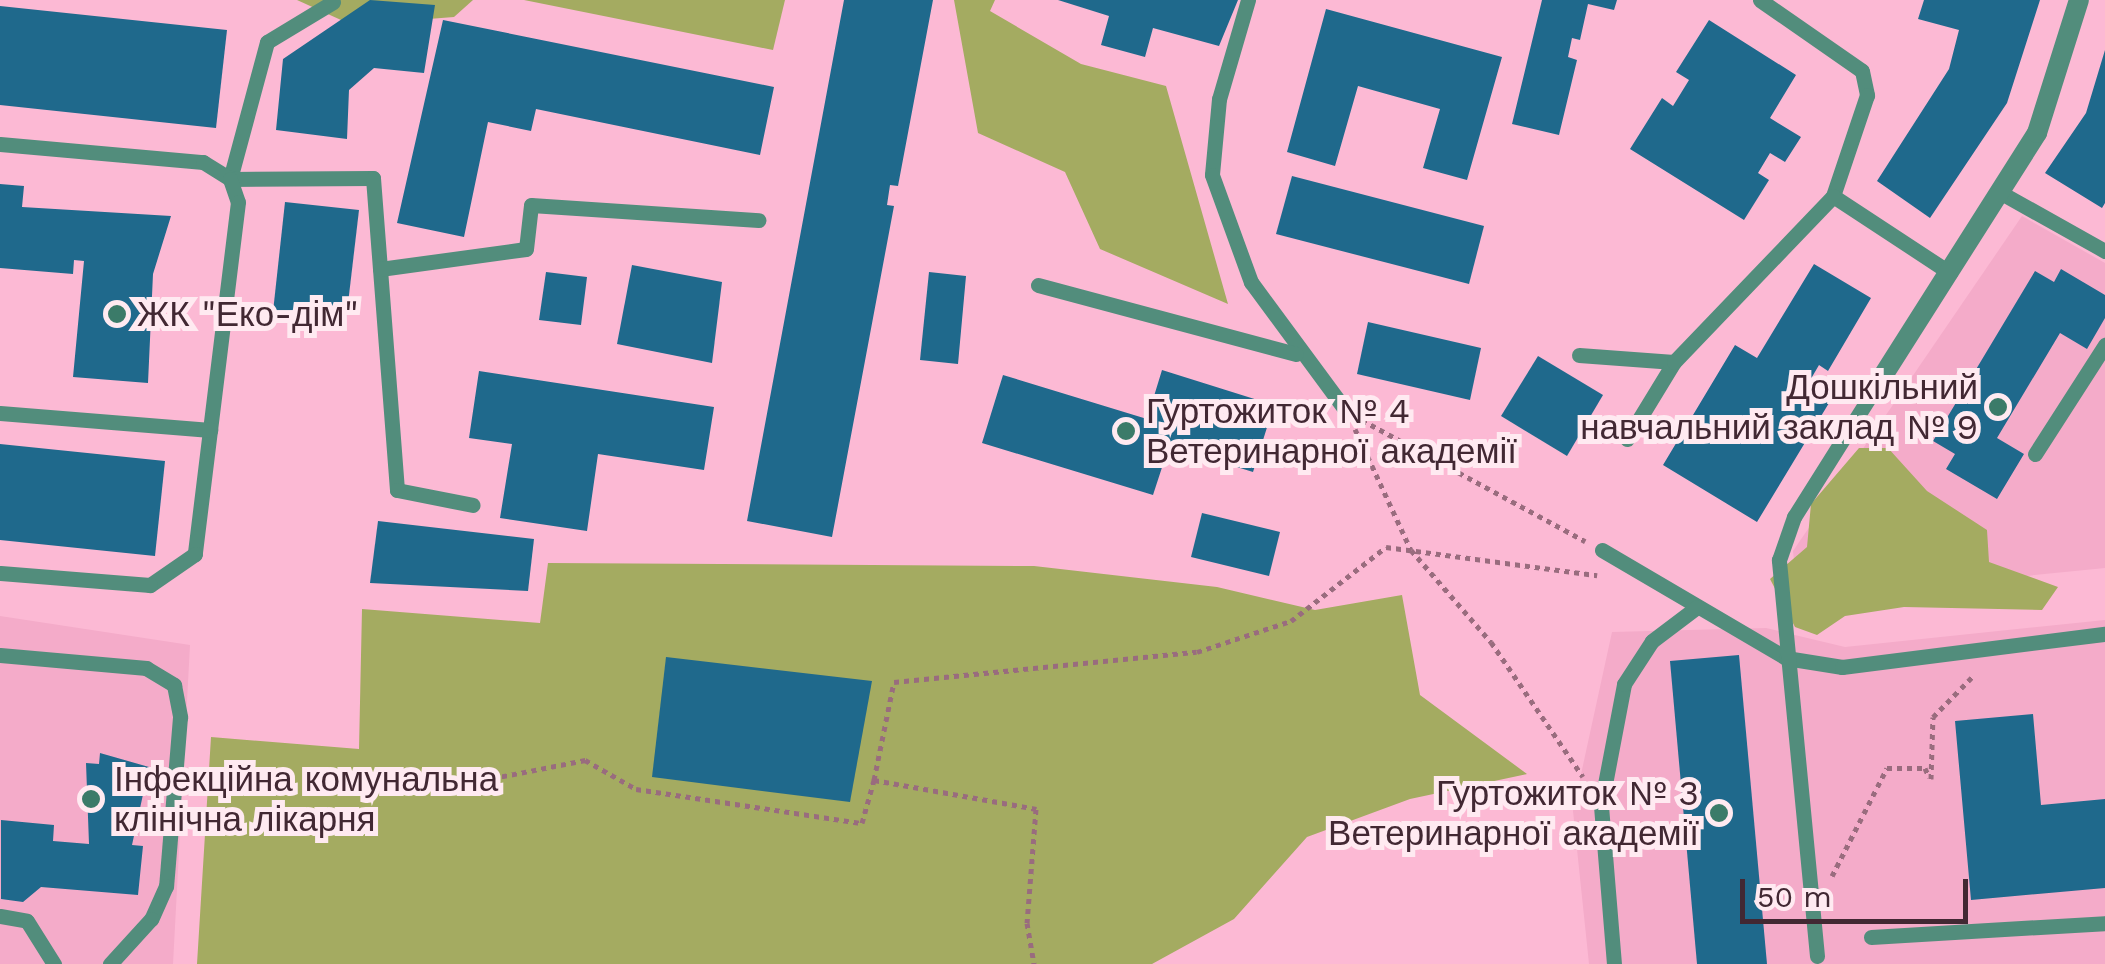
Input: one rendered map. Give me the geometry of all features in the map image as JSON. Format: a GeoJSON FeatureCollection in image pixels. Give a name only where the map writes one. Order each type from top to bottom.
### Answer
{"type":"FeatureCollection","features":[{"type":"Feature","properties":{"kind":"street"},"geometry":{"type":"LineString","coordinates":[[1878,382],[2003,194],[2037,133],[2079,0]]}},
{"type":"Feature","properties":{"kind":"lane"},"geometry":{"type":"LineString","coordinates":[[1248,0],[1219,99],[1212,176],[1251,282],[1296,354],[1346,411]]}},
{"type":"Feature","properties":{"kind":"lane"},"geometry":{"type":"LineString","coordinates":[[1627,439],[1674,362],[1833,196],[1867,96],[1862,71],[1760,0]]}},
{"type":"Feature","properties":{"kind":"lane"},"geometry":{"type":"LineString","coordinates":[[0,573],[150,586],[175,576],[195,554],[238,202],[230,179],[267,42],[333,2]]}},
{"type":"Feature","properties":{"kind":"lane"},"geometry":{"type":"LineString","coordinates":[[0,144],[203,162],[230,179],[373,178],[397,490],[472,505]]}},
{"type":"Feature","properties":{"kind":"lane"},"geometry":{"type":"LineString","coordinates":[[2003,194],[2105,251]]}},
{"type":"Feature","properties":{"kind":"lane"},"geometry":{"type":"LineString","coordinates":[[1833,196],[1950,273]]}},
{"type":"Feature","properties":{"kind":"lane"},"geometry":{"type":"LineString","coordinates":[[380,269],[526,249],[530,205],[759,220]]}},
{"type":"Feature","properties":{"kind":"lane"},"geometry":{"type":"LineString","coordinates":[[1038,285],[1296,354]]}},
{"type":"Feature","properties":{"kind":"lane"},"geometry":{"type":"LineString","coordinates":[[2036,454],[2105,345]]}},
{"type":"Feature","properties":{"kind":"lane"},"geometry":{"type":"LineString","coordinates":[[1579,354],[1674,362]]}},
{"type":"Feature","properties":{"kind":"lane"},"geometry":{"type":"LineString","coordinates":[[1817,956],[1816,910],[1778,560],[1794,517],[1878,382]]}},
{"type":"Feature","properties":{"kind":"lane"},"geometry":{"type":"LineString","coordinates":[[0,414],[210,430]]}},
{"type":"Feature","properties":{"kind":"lane"},"geometry":{"type":"LineString","coordinates":[[1602,550],[1786,658],[1842,666],[2105,634]]}},
{"type":"Feature","properties":{"kind":"lane"},"geometry":{"type":"LineString","coordinates":[[1614,964],[1601,805],[1624,684],[1652,642],[1697,608]]}},
{"type":"Feature","properties":{"kind":"lane"},"geometry":{"type":"LineString","coordinates":[[0,655],[146,668],[174,685],[180,718],[166,886],[151,919],[110,964]]}},
{"type":"Feature","properties":{"kind":"lane"},"geometry":{"type":"LineString","coordinates":[[0,916],[26,922],[54,964]]}},
{"type":"Feature","properties":{"kind":"lane"},"geometry":{"type":"LineString","coordinates":[[1871,937],[2105,923]]}},
{"type":"Feature","properties":{"kind":"path"},"geometry":{"type":"LineString","coordinates":[[1346,411],[1412,550],[1491,642],[1601,805]]}},
{"type":"Feature","properties":{"kind":"path"},"geometry":{"type":"LineString","coordinates":[[1346,411],[1602,550]]}},
{"type":"Feature","properties":{"kind":"path"},"geometry":{"type":"LineString","coordinates":[[453,786],[584,760],[636,789],[862,823],[894,682],[1197,652],[1292,621],[1386,547],[1655,582]]}},
{"type":"Feature","properties":{"kind":"path"},"geometry":{"type":"LineString","coordinates":[[1816,910],[1887,768],[1925,768],[1931,779],[1933,716],[1962,679],[1979,675]]}},
{"type":"Feature","properties":{"kind":"path"},"geometry":{"type":"LineString","coordinates":[[874,780],[1036,809],[1027,923],[1034,964]]}},
{"type":"Feature","properties":{"kind":"shaded area","name":"Дошкільний навчальний заклад № 9"},"geometry":{"type":"Polygon","coordinates":[[[2022,216],[2105,263],[2105,568],[1798,599],[1793,551],[2022,216]]]}},
{"type":"Feature","properties":{"kind":"shaded area","name":"Інфекційна комунальна клінічна лікарня"},"geometry":{"type":"Polygon","coordinates":[[[0,616],[190,645],[173,964],[0,964],[0,616]]]}},
{"type":"Feature","properties":{"kind":"shaded area"},"geometry":{"type":"Polygon","coordinates":[[[2105,620],[2105,964],[1589,964],[1573,811],[1612,632],[1766,628],[1845,647],[2105,620]]]}},
{"type":"Feature","properties":{"kind":"green space"},"geometry":{"type":"Polygon","coordinates":[[[297,0],[473,0],[454,17],[352,25],[297,0]]]}},
{"type":"Feature","properties":{"kind":"green space"},"geometry":{"type":"Polygon","coordinates":[[[524,0],[785,0],[773,50],[524,0]]]}},
{"type":"Feature","properties":{"kind":"green space"},"geometry":{"type":"Polygon","coordinates":[[[954,0],[995,0],[990,11],[1081,64],[1166,86],[1228,304],[1100,249],[1065,172],[978,133],[954,0]]]}},
{"type":"Feature","properties":{"kind":"green space"},"geometry":{"type":"Polygon","coordinates":[[[1859,448],[1888,448],[1927,491],[1987,530],[1989,562],[2058,587],[2042,610],[1904,607],[1845,616],[1817,635],[1795,627],[1770,579],[1807,547],[1811,504],[1859,448]]]}},
{"type":"Feature","properties":{"kind":"green space"},"geometry":{"type":"Polygon","coordinates":[[[548,563],[1034,566],[1217,587],[1315,610],[1402,595],[1420,695],[1527,774],[1410,799],[1307,837],[1234,919],[1152,964],[197,964],[211,737],[359,749],[362,609],[540,623],[548,563]]]}},
{"type":"Feature","properties":{"kind":"building"},"geometry":{"type":"Polygon","coordinates":[[[370,0],[435,5],[424,73],[374,68],[349,90],[347,139],[276,130],[283,59],[370,0]]]}},
{"type":"Feature","properties":{"kind":"building"},"geometry":{"type":"Polygon","coordinates":[[[844,0],[933,0],[898,186],[890,185],[887,205],[894,206],[832,537],[747,521],[844,0]]]}},
{"type":"Feature","properties":{"kind":"building"},"geometry":{"type":"Polygon","coordinates":[[[1058,0],[1238,0],[1219,46],[1153,28],[1145,57],[1101,45],[1109,16],[1058,0]]]}},
{"type":"Feature","properties":{"kind":"building"},"geometry":{"type":"Polygon","coordinates":[[[1542,0],[1617,0],[1614,10],[1588,4],[1580,40],[1572,38],[1568,57],[1577,60],[1559,135],[1512,124],[1542,0]]]}},
{"type":"Feature","properties":{"kind":"building"},"geometry":{"type":"Polygon","coordinates":[[[1924,0],[2040,0],[2007,103],[1930,218],[1877,181],[1949,69],[1959,30],[1918,19],[1924,0]]]}},
{"type":"Feature","properties":{"kind":"building"},"geometry":{"type":"Polygon","coordinates":[[[0,6],[227,30],[216,128],[0,105],[0,6]]]}},
{"type":"Feature","properties":{"kind":"building"},"geometry":{"type":"Polygon","coordinates":[[[1326,9],[1502,57],[1467,180],[1423,168],[1440,109],[1358,86],[1335,166],[1287,152],[1326,9]]]}},
{"type":"Feature","properties":{"kind":"building"},"geometry":{"type":"Polygon","coordinates":[[[443,20],[774,87],[760,155],[536,109],[531,131],[488,122],[464,237],[397,223],[443,20]]]}},
{"type":"Feature","properties":{"kind":"building"},"geometry":{"type":"Polygon","coordinates":[[[1709,20],[1796,75],[1770,118],[1801,137],[1785,162],[1770,153],[1758,173],[1769,180],[1744,220],[1630,149],[1662,98],[1673,106],[1689,80],[1676,72],[1709,20]]]}},
{"type":"Feature","properties":{"kind":"building"},"geometry":{"type":"Polygon","coordinates":[[[2105,50],[2102,208],[2045,173],[2086,113],[2105,50]]]}},
{"type":"Feature","properties":{"kind":"building"},"geometry":{"type":"Polygon","coordinates":[[[1292,176],[1484,226],[1469,284],[1276,234],[1292,176]]]}},
{"type":"Feature","properties":{"kind":"building","name":"ЖК \"Еко-дім\""},"geometry":{"type":"Polygon","coordinates":[[[0,184],[24,186],[22,207],[171,216],[153,274],[148,383],[73,377],[84,261],[74,260],[73,274],[0,268],[0,184]]]}},
{"type":"Feature","properties":{"kind":"building"},"geometry":{"type":"Polygon","coordinates":[[[285,202],[359,210],[345,329],[272,321],[285,202]]]}},
{"type":"Feature","properties":{"kind":"building"},"geometry":{"type":"Polygon","coordinates":[[[1814,264],[1871,298],[1828,371],[1819,365],[1805,389],[1829,403],[1757,522],[1663,465],[1735,345],[1757,358],[1814,264]]]}},
{"type":"Feature","properties":{"kind":"building"},"geometry":{"type":"Polygon","coordinates":[[[632,265],[722,282],[712,363],[617,344],[632,265]]]}},
{"type":"Feature","properties":{"kind":"building"},"geometry":{"type":"Polygon","coordinates":[[[2061,269],[2105,295],[2105,318],[2087,349],[2060,333],[1997,438],[2024,454],[1997,499],[1946,469],[1955,454],[1933,441],[2035,271],[2054,282],[2061,269]]]}},
{"type":"Feature","properties":{"kind":"building"},"geometry":{"type":"Polygon","coordinates":[[[546,272],[587,277],[581,325],[539,320],[546,272]]]}},
{"type":"Feature","properties":{"kind":"building"},"geometry":{"type":"Polygon","coordinates":[[[929,272],[966,276],[958,364],[920,360],[929,272]]]}},
{"type":"Feature","properties":{"kind":"building"},"geometry":{"type":"Polygon","coordinates":[[[1368,322],[1481,348],[1470,400],[1357,374],[1368,322]]]}},
{"type":"Feature","properties":{"kind":"building"},"geometry":{"type":"Polygon","coordinates":[[[1538,356],[1603,395],[1567,456],[1501,416],[1538,356]]]}},
{"type":"Feature","properties":{"kind":"building","name":"Гуртожиток № 4 Ветеринарної академії"},"geometry":{"type":"Polygon","coordinates":[[[1162,370],[1274,405],[1253,472],[1169,446],[1153,495],[982,443],[1003,375],[1147,419],[1162,370]]]}},
{"type":"Feature","properties":{"kind":"building"},"geometry":{"type":"Polygon","coordinates":[[[479,371],[714,407],[704,470],[598,454],[587,531],[500,518],[512,444],[469,438],[479,371]]]}},
{"type":"Feature","properties":{"kind":"building"},"geometry":{"type":"Polygon","coordinates":[[[0,444],[165,461],[155,556],[0,540],[0,444]]]}},
{"type":"Feature","properties":{"kind":"building"},"geometry":{"type":"Polygon","coordinates":[[[1202,513],[1280,532],[1269,576],[1191,557],[1202,513]]]}},
{"type":"Feature","properties":{"kind":"building"},"geometry":{"type":"Polygon","coordinates":[[[378,521],[534,539],[528,591],[370,583],[378,521]]]}},
{"type":"Feature","properties":{"kind":"building","name":"Гуртожиток № 3 Ветеринарної академії"},"geometry":{"type":"Polygon","coordinates":[[[1739,655],[1767,964],[1697,964],[1670,661],[1739,655]]]}},
{"type":"Feature","properties":{"kind":"building"},"geometry":{"type":"Polygon","coordinates":[[[666,657],[872,681],[850,802],[652,777],[666,657]]]}},
{"type":"Feature","properties":{"kind":"building"},"geometry":{"type":"Polygon","coordinates":[[[2033,714],[2041,805],[2105,799],[2105,888],[1971,900],[1955,721],[2033,714]]]}},
{"type":"Feature","properties":{"kind":"building"},"geometry":{"type":"Polygon","coordinates":[[[100,753],[149,767],[132,845],[143,846],[138,895],[41,887],[23,902],[1,899],[1,820],[54,825],[53,841],[89,844],[86,763],[99,764],[100,753]]]}},
{"type":"Feature","properties":{"kind":"place","name":"ЖК \"Еко-дім\""},"geometry":{"type":"Point","coordinates":[117,314]}},
{"type":"Feature","properties":{"kind":"place","name":"Дошкільний навчальний заклад № 9"},"geometry":{"type":"Point","coordinates":[1998,407]}},
{"type":"Feature","properties":{"kind":"place","name":"Гуртожиток № 4 Ветеринарної академії"},"geometry":{"type":"Point","coordinates":[1126,431]}},
{"type":"Feature","properties":{"kind":"place","name":"Інфекційна комунальна клінічна лікарня"},"geometry":{"type":"Point","coordinates":[91,799]}},
{"type":"Feature","properties":{"kind":"place","name":"Гуртожиток № 3 Ветеринарної академії"},"geometry":{"type":"Point","coordinates":[1719,813]}}]}
